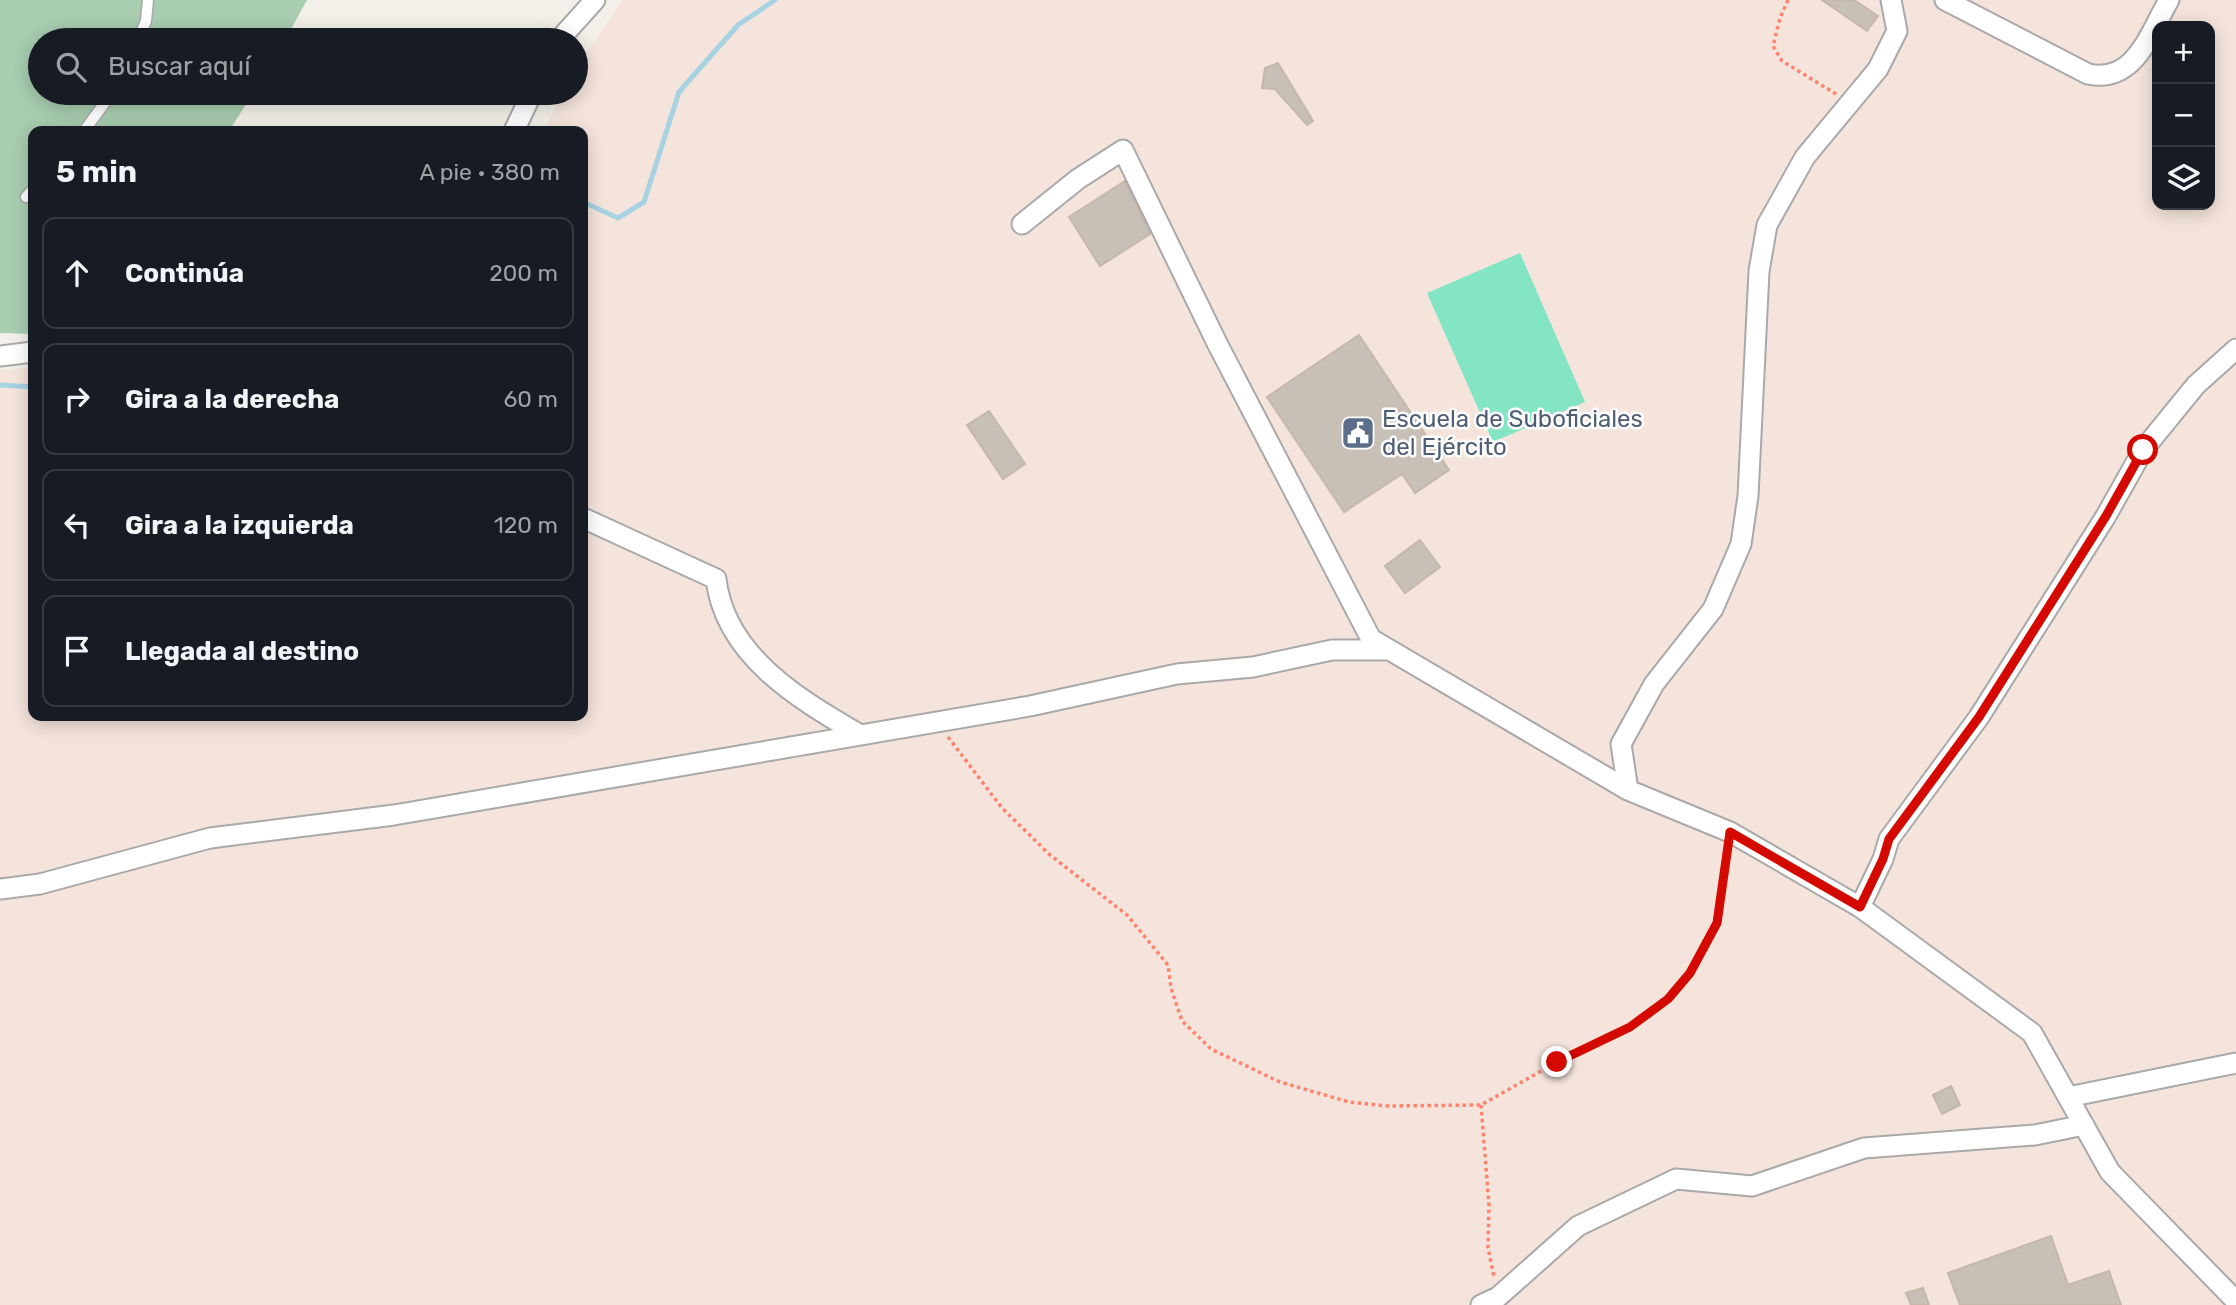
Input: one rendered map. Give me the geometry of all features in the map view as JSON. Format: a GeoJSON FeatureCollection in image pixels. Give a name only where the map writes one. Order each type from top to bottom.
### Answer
{"type":"FeatureCollection","features":[{"type":"Feature","properties":{"kind":"street"},"geometry":{"type":"LineString","coordinates":[[570,28],[595,0]]}},
{"type":"Feature","properties":{"kind":"street"},"geometry":{"type":"LineString","coordinates":[[1628,790],[1620,744],[1654,684],[1713,609],[1741,544],[1748,496],[1759,271],[1767,225],[1805,157],[1878,69],[1897,31],[1891,0]]}},
{"type":"Feature","properties":{"kind":"street"},"geometry":{"type":"LineString","coordinates":[[1945,0],[2088,74],[2102,77],[2117,75],[2130,66],[2169,0]]}},
{"type":"Feature","properties":{"kind":"street"},"geometry":{"type":"LineString","coordinates":[[516,126],[526,105]]}},
{"type":"Feature","properties":{"kind":"street"},"geometry":{"type":"LineString","coordinates":[[1022,224],[1078,179],[1123,150],[1218,345],[1371,639],[1628,790],[1730,832],[1860,907],[2032,1033],[2110,1172],[2236,1301]]}},
{"type":"Feature","properties":{"kind":"street"},"geometry":{"type":"LineString","coordinates":[[1860,907],[1883,859],[1889,839],[1979,717],[2106,516],[2143,450],[2196,385],[2236,349]]}},
{"type":"Feature","properties":{"kind":"street"},"geometry":{"type":"LineString","coordinates":[[0,356],[28,353]]}},
{"type":"Feature","properties":{"kind":"street"},"geometry":{"type":"LineString","coordinates":[[588,520],[716,579],[719,604],[768,675],[798,699],[856,733]]}},
{"type":"Feature","properties":{"kind":"street"},"geometry":{"type":"LineString","coordinates":[[0,889],[40,884],[209,838],[394,815],[1120,689],[1177,674],[1253,667],[1332,650],[1388,650]]}},
{"type":"Feature","properties":{"kind":"street"},"geometry":{"type":"LineString","coordinates":[[2068,1097],[2236,1063]]}},
{"type":"Feature","properties":{"kind":"street"},"geometry":{"type":"LineString","coordinates":[[1490,1301],[1578,1226],[1676,1179],[1752,1186],[1864,1148],[2035,1135],[2084,1125]]}},
{"type":"Feature","properties":{"kind":"lane"},"geometry":{"type":"LineString","coordinates":[[143,28],[148,0]]}},
{"type":"Feature","properties":{"kind":"lane"},"geometry":{"type":"LineString","coordinates":[[88,126],[103,105]]}},
{"type":"Feature","properties":{"kind":"path"},"geometry":{"type":"LineString","coordinates":[[1788,0],[1773,46],[1782,61],[1850,102]]}},
{"type":"Feature","properties":{"kind":"path"},"geometry":{"type":"LineString","coordinates":[[936,722],[1002,808],[1050,855],[1127,915],[1168,965],[1171,988],[1182,1021],[1211,1049],[1280,1082],[1349,1102],[1388,1107],[1481,1105],[1557,1062],[1630,1027],[1668,999],[1690,973],[1717,923],[1730,832]]}},
{"type":"Feature","properties":{"kind":"path"},"geometry":{"type":"LineString","coordinates":[[1481,1105],[1489,1205],[1490,1301]]}},
{"type":"Feature","properties":{"kind":"shaded area"},"geometry":{"type":"Polygon","coordinates":[[[623,0],[2236,0],[2236,1305],[0,1305],[0,370],[28,367],[28,721],[588,721],[588,126],[546,126],[557,105],[588,105],[588,50],[623,0]]]}},
{"type":"Feature","properties":{"kind":"green space"},"geometry":{"type":"Polygon","coordinates":[[[0,0],[307,0],[292,28],[28,28],[28,105],[245,105],[232,126],[28,126],[28,334],[0,333],[0,0]]]}},
{"type":"Feature","properties":{"kind":"green space"},"geometry":{"type":"Polygon","coordinates":[[[1520,253],[1585,402],[1493,442],[1427,293],[1520,253]]]}},
{"type":"Feature","properties":{"kind":"building"},"geometry":{"type":"Polygon","coordinates":[[[1822,0],[1854,0],[1878,16],[1867,31],[1822,0]]]}},
{"type":"Feature","properties":{"kind":"building"},"geometry":{"type":"Polygon","coordinates":[[[1278,63],[1313,121],[1307,125],[1275,89],[1262,88],[1265,68],[1278,63]]]}},
{"type":"Feature","properties":{"kind":"building"},"geometry":{"type":"Polygon","coordinates":[[[1125,181],[1150,234],[1100,266],[1069,217],[1125,181]]]}},
{"type":"Feature","properties":{"kind":"building","name":"Escuela de Suboficiales del Ejército"},"geometry":{"type":"Polygon","coordinates":[[[1359,335],[1449,470],[1415,493],[1402,474],[1344,512],[1267,397],[1359,335]]]}},
{"type":"Feature","properties":{"kind":"building"},"geometry":{"type":"Polygon","coordinates":[[[989,411],[1025,464],[1003,479],[967,425],[989,411]]]}},
{"type":"Feature","properties":{"kind":"building"},"geometry":{"type":"Polygon","coordinates":[[[1420,540],[1440,567],[1405,593],[1385,566],[1420,540]]]}},
{"type":"Feature","properties":{"kind":"building"},"geometry":{"type":"Polygon","coordinates":[[[1951,1086],[1960,1105],[1942,1114],[1933,1095],[1951,1086]]]}},
{"type":"Feature","properties":{"kind":"building"},"geometry":{"type":"Polygon","coordinates":[[[2051,1236],[2068,1285],[2109,1271],[2121,1305],[1960,1305],[1948,1273],[2051,1236]]]}},
{"type":"Feature","properties":{"kind":"building"},"geometry":{"type":"Polygon","coordinates":[[[1923,1288],[1929,1305],[1911,1305],[1906,1293],[1923,1288]]]}},
{"type":"Feature","properties":{"kind":"waterway"},"geometry":{"type":"LineString","coordinates":[[588,204],[618,218],[644,202],[679,92],[738,25],[775,0]]}},
{"type":"Feature","properties":{"kind":"waterway"},"geometry":{"type":"LineString","coordinates":[[0,385],[28,387]]}},
{"type":"Feature","properties":{"kind":"place","name":"Escuela de Suboficiales del Ejército"},"geometry":{"type":"Point","coordinates":[1358,433]}},
{"type":"Feature","properties":{"kind":"route"},"geometry":{"type":"LineString","coordinates":[[1557,1062],[1630,1027],[1668,999],[1690,973],[1717,923],[1730,832],[1860,907],[1883,859],[1889,839],[1979,717],[2106,516],[2143,450]]}}]}
